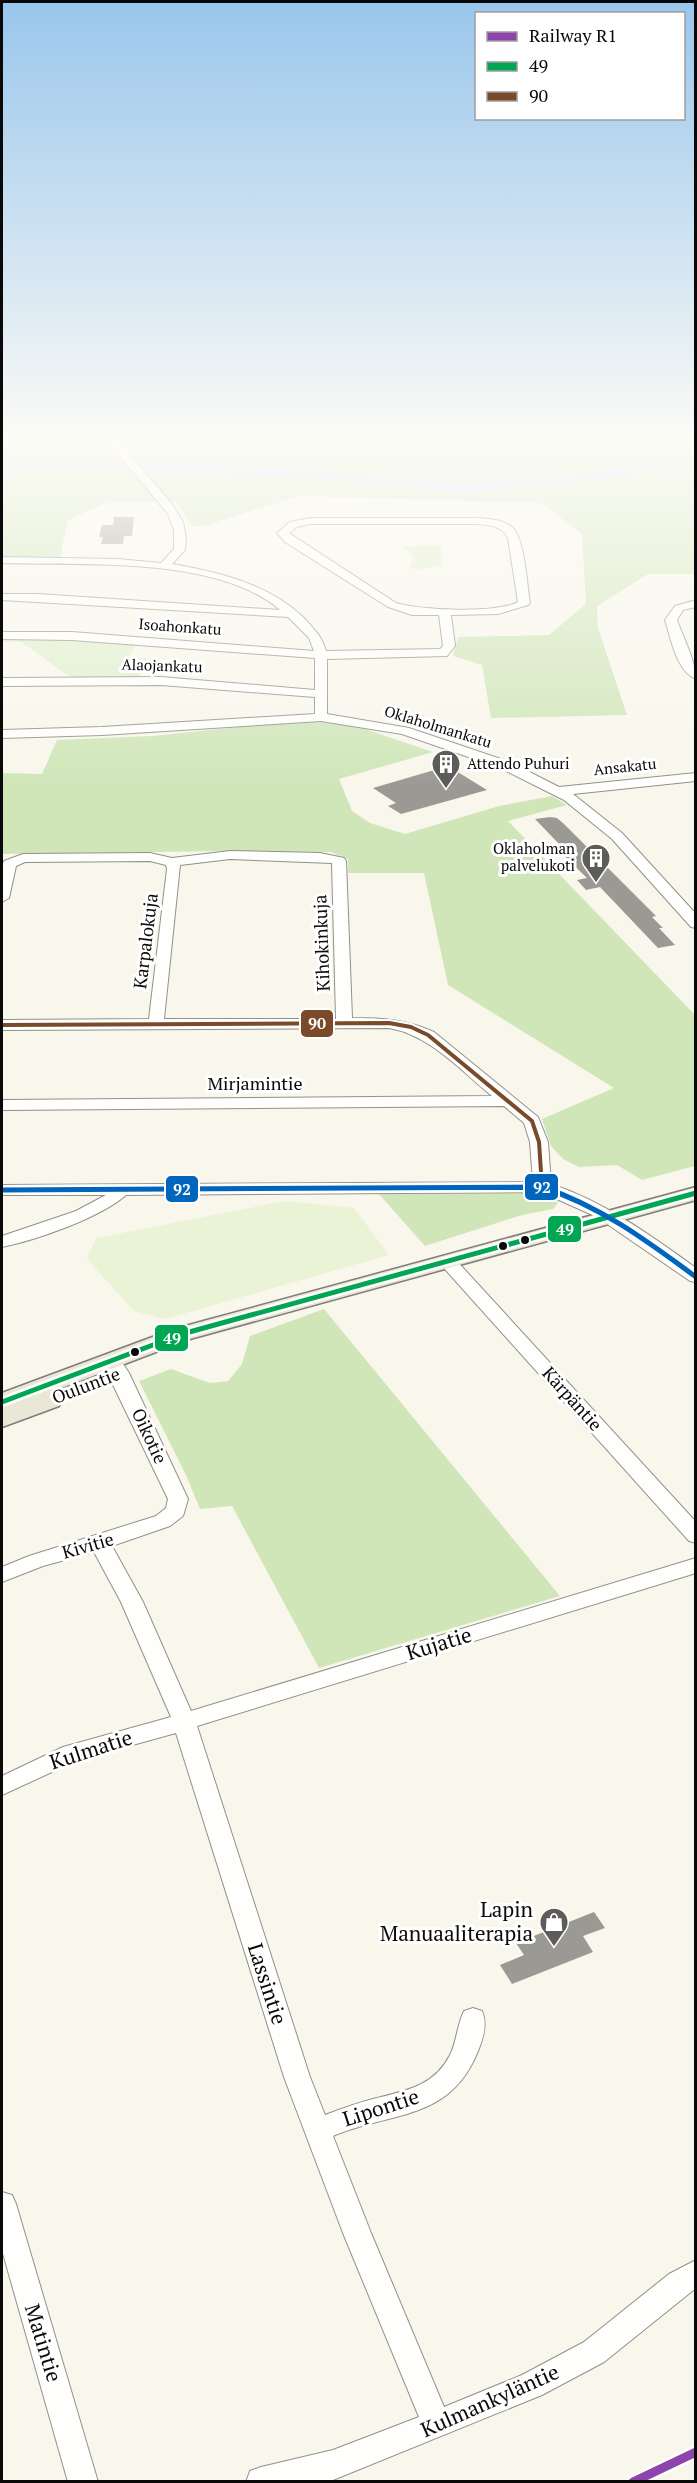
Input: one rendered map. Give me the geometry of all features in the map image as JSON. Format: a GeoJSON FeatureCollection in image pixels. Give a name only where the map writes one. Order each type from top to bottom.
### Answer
{"type":"FeatureCollection","features":[{"type":"Feature","properties":{"kind":"main road","name":"Ouluntie"},"geometry":{"type":"LineString","coordinates":[[2,1402],[115,1366],[270,1310],[696,1193]]}},
{"type":"Feature","properties":{"kind":"main road","name":"Ouluntie"},"geometry":{"type":"LineString","coordinates":[[2,1419],[115,1366]]}},
{"type":"Feature","properties":{"kind":"street"},"geometry":{"type":"LineString","coordinates":[[163,567],[174,555]]}},
{"type":"Feature","properties":{"kind":"street"},"geometry":{"type":"LineString","coordinates":[[313,555],[397,608],[445,612],[503,610],[517,608],[524,603],[517,555]]}},
{"type":"Feature","properties":{"kind":"street"},"geometry":{"type":"LineString","coordinates":[[2,560],[163,567],[196,572],[255,588],[281,603],[318,641],[321,717]]}},
{"type":"Feature","properties":{"kind":"street"},"geometry":{"type":"LineString","coordinates":[[2,597],[83,599],[223,612],[294,614]]}},
{"type":"Feature","properties":{"kind":"street"},"geometry":{"type":"LineString","coordinates":[[696,603],[679,608],[671,620],[684,660],[696,675]]}},
{"type":"Feature","properties":{"kind":"street","name":"Isoahonkatu"},"geometry":{"type":"LineString","coordinates":[[2,636],[60,635],[320,655],[443,653],[449,646],[445,612]]}},
{"type":"Feature","properties":{"kind":"street","name":"Alaojankatu"},"geometry":{"type":"LineString","coordinates":[[2,682],[160,681],[321,694]]}},
{"type":"Feature","properties":{"kind":"street","name":"Oklaholmankatu"},"geometry":{"type":"LineString","coordinates":[[2,734],[102,731],[321,717],[363,722],[413,733],[505,765],[558,791],[583,807],[617,836],[696,924]]}},
{"type":"Feature","properties":{"kind":"street","name":"Ansakatu"},"geometry":{"type":"LineString","coordinates":[[558,791],[696,777]]}},
{"type":"Feature","properties":{"kind":"street","name":"Kihokinkuja"},"geometry":{"type":"LineString","coordinates":[[172,862],[230,855],[320,857],[339,861],[344,1024]]}},
{"type":"Feature","properties":{"kind":"street"},"geometry":{"type":"LineString","coordinates":[[2,898],[8,866],[14,861],[30,857],[150,857],[172,862]]}},
{"type":"Feature","properties":{"kind":"street","name":"Karpalokuja"},"geometry":{"type":"LineString","coordinates":[[156,1024],[174,868],[172,862]]}},
{"type":"Feature","properties":{"kind":"street"},"geometry":{"type":"LineString","coordinates":[[2,1025],[389,1023],[417,1029],[428,1035],[532,1121],[537,1134],[542,1187]]}},
{"type":"Feature","properties":{"kind":"street","name":"Mirjamintie"},"geometry":{"type":"LineString","coordinates":[[2,1105],[509,1101]]}},
{"type":"Feature","properties":{"kind":"street"},"geometry":{"type":"LineString","coordinates":[[2,1190],[542,1187],[569,1195],[611,1217],[696,1277]]}},
{"type":"Feature","properties":{"kind":"street"},"geometry":{"type":"LineString","coordinates":[[2,1242],[94,1209],[112,1200],[121,1190]]}},
{"type":"Feature","properties":{"kind":"street","name":"Kärpäntie"},"geometry":{"type":"LineString","coordinates":[[448,1262],[696,1536]]}},
{"type":"Feature","properties":{"kind":"street","name":"Oikotie"},"geometry":{"type":"LineString","coordinates":[[115,1366],[178,1499],[173,1515]]}},
{"type":"Feature","properties":{"kind":"street","name":"Kivitie"},"geometry":{"type":"LineString","coordinates":[[2,1575],[36,1561],[144,1529],[173,1515]]}},
{"type":"Feature","properties":{"kind":"street","name":"Lassintie"},"geometry":{"type":"LineString","coordinates":[[99,1543],[132,1602],[184,1722],[297,2077],[357,2233],[437,2426]]}},
{"type":"Feature","properties":{"kind":"street","name":"Kujatie"},"geometry":{"type":"LineString","coordinates":[[184,1722],[696,1565]]}},
{"type":"Feature","properties":{"kind":"street","name":"Kulmatie"},"geometry":{"type":"LineString","coordinates":[[2,1786],[71,1753],[184,1722]]}},
{"type":"Feature","properties":{"kind":"street","name":"Lipontie"},"geometry":{"type":"LineString","coordinates":[[317,2131],[356,2115],[410,2102],[433,2090],[446,2080],[462,2061],[470,2042],[473,2019]]}},
{"type":"Feature","properties":{"kind":"street","name":"Matintie"},"geometry":{"type":"LineString","coordinates":[[2,2204],[83,2481]]}},
{"type":"Feature","properties":{"kind":"street","name":"Kulmankyläntie"},"geometry":{"type":"LineString","coordinates":[[261,2481],[333,2465],[437,2426],[532,2385],[594,2352],[679,2283],[696,2273]]}},
{"type":"Feature","properties":{"kind":"green space"},"geometry":{"type":"Polygon","coordinates":[[[2,555],[60,555],[60,557],[2,557],[2,555]]]}},
{"type":"Feature","properties":{"kind":"green space"},"geometry":{"type":"Polygon","coordinates":[[[412,555],[441,555],[441,565],[417,570],[410,568],[412,555]]]}},
{"type":"Feature","properties":{"kind":"green space"},"geometry":{"type":"Polygon","coordinates":[[[583,555],[695,555],[695,574],[648,574],[597,606],[598,628],[627,715],[491,718],[482,665],[453,656],[458,637],[549,635],[586,604],[583,555]]]}},
{"type":"Feature","properties":{"kind":"green space"},"geometry":{"type":"Polygon","coordinates":[[[30,637],[137,643],[128,657],[152,659],[138,677],[70,677],[21,642],[2,642],[2,638],[30,637]]]}},
{"type":"Feature","properties":{"kind":"green space"},"geometry":{"type":"Polygon","coordinates":[[[298,721],[353,725],[433,752],[339,779],[352,811],[370,823],[405,834],[499,806],[552,796],[567,805],[508,821],[695,1015],[695,1166],[642,1180],[617,1165],[579,1167],[563,1159],[551,1146],[542,1119],[614,1088],[448,985],[424,873],[348,873],[348,859],[330,852],[2,854],[2,773],[42,774],[57,740],[152,736],[298,721]]]}},
{"type":"Feature","properties":{"kind":"green space"},"geometry":{"type":"Polygon","coordinates":[[[378,1193],[531,1193],[554,1198],[558,1203],[553,1209],[522,1215],[425,1246],[378,1193]]]}},
{"type":"Feature","properties":{"kind":"green space"},"geometry":{"type":"Polygon","coordinates":[[[285,1201],[354,1208],[389,1255],[165,1319],[134,1311],[87,1259],[96,1238],[285,1201]]]}},
{"type":"Feature","properties":{"kind":"green space"},"geometry":{"type":"Polygon","coordinates":[[[324,1309],[560,1596],[319,1668],[232,1506],[200,1509],[186,1475],[139,1381],[171,1369],[210,1383],[228,1381],[242,1364],[250,1336],[324,1309]]]}},
{"type":"Feature","properties":{"kind":"building","name":"Attendo Puhuri"},"geometry":{"type":"Polygon","coordinates":[[[448,766],[487,790],[401,814],[388,806],[396,803],[373,788],[448,766]]]}},
{"type":"Feature","properties":{"kind":"building","name":"Oklaholman palvelukoti"},"geometry":{"type":"Polygon","coordinates":[[[557,818],[564,824],[656,916],[652,917],[675,945],[658,948],[600,887],[586,890],[577,880],[587,878],[554,846],[560,845],[535,819],[557,818]]]}},
{"type":"Feature","properties":{"kind":"building","name":"Lapin Manuaaliterapia"},"geometry":{"type":"Polygon","coordinates":[[[594,1912],[605,1928],[583,1936],[593,1952],[512,1984],[500,1965],[524,1955],[516,1943],[594,1912]]]}},
{"type":"Feature","properties":{"kind":"rail line","name":"R1"},"geometry":{"type":"LineString","coordinates":[[633,2482],[696,2452]]}},
{"type":"Feature","properties":{"kind":"transit line","name":"90"},"geometry":{"type":"LineString","coordinates":[[2,1025],[389,1023],[411,1027],[428,1035],[532,1121],[539,1142],[542,1187]]}},
{"type":"Feature","properties":{"kind":"transit line","name":"92"},"geometry":{"type":"LineString","coordinates":[[2,1190],[542,1187],[584,1203],[622,1224],[696,1277]]}},
{"type":"Feature","properties":{"kind":"transit line","name":"49"},"geometry":{"type":"LineString","coordinates":[[2,1402],[182,1334],[696,1193]]}},
{"type":"Feature","properties":{"kind":"place","name":"Attendo Puhuri"},"geometry":{"type":"Point","coordinates":[446,790]}},
{"type":"Feature","properties":{"kind":"place","name":"Oklaholman palvelukoti"},"geometry":{"type":"Point","coordinates":[596,884]}},
{"type":"Feature","properties":{"kind":"place","name":"Lapin Manuaaliterapia"},"geometry":{"type":"Point","coordinates":[554,1948]}}]}
